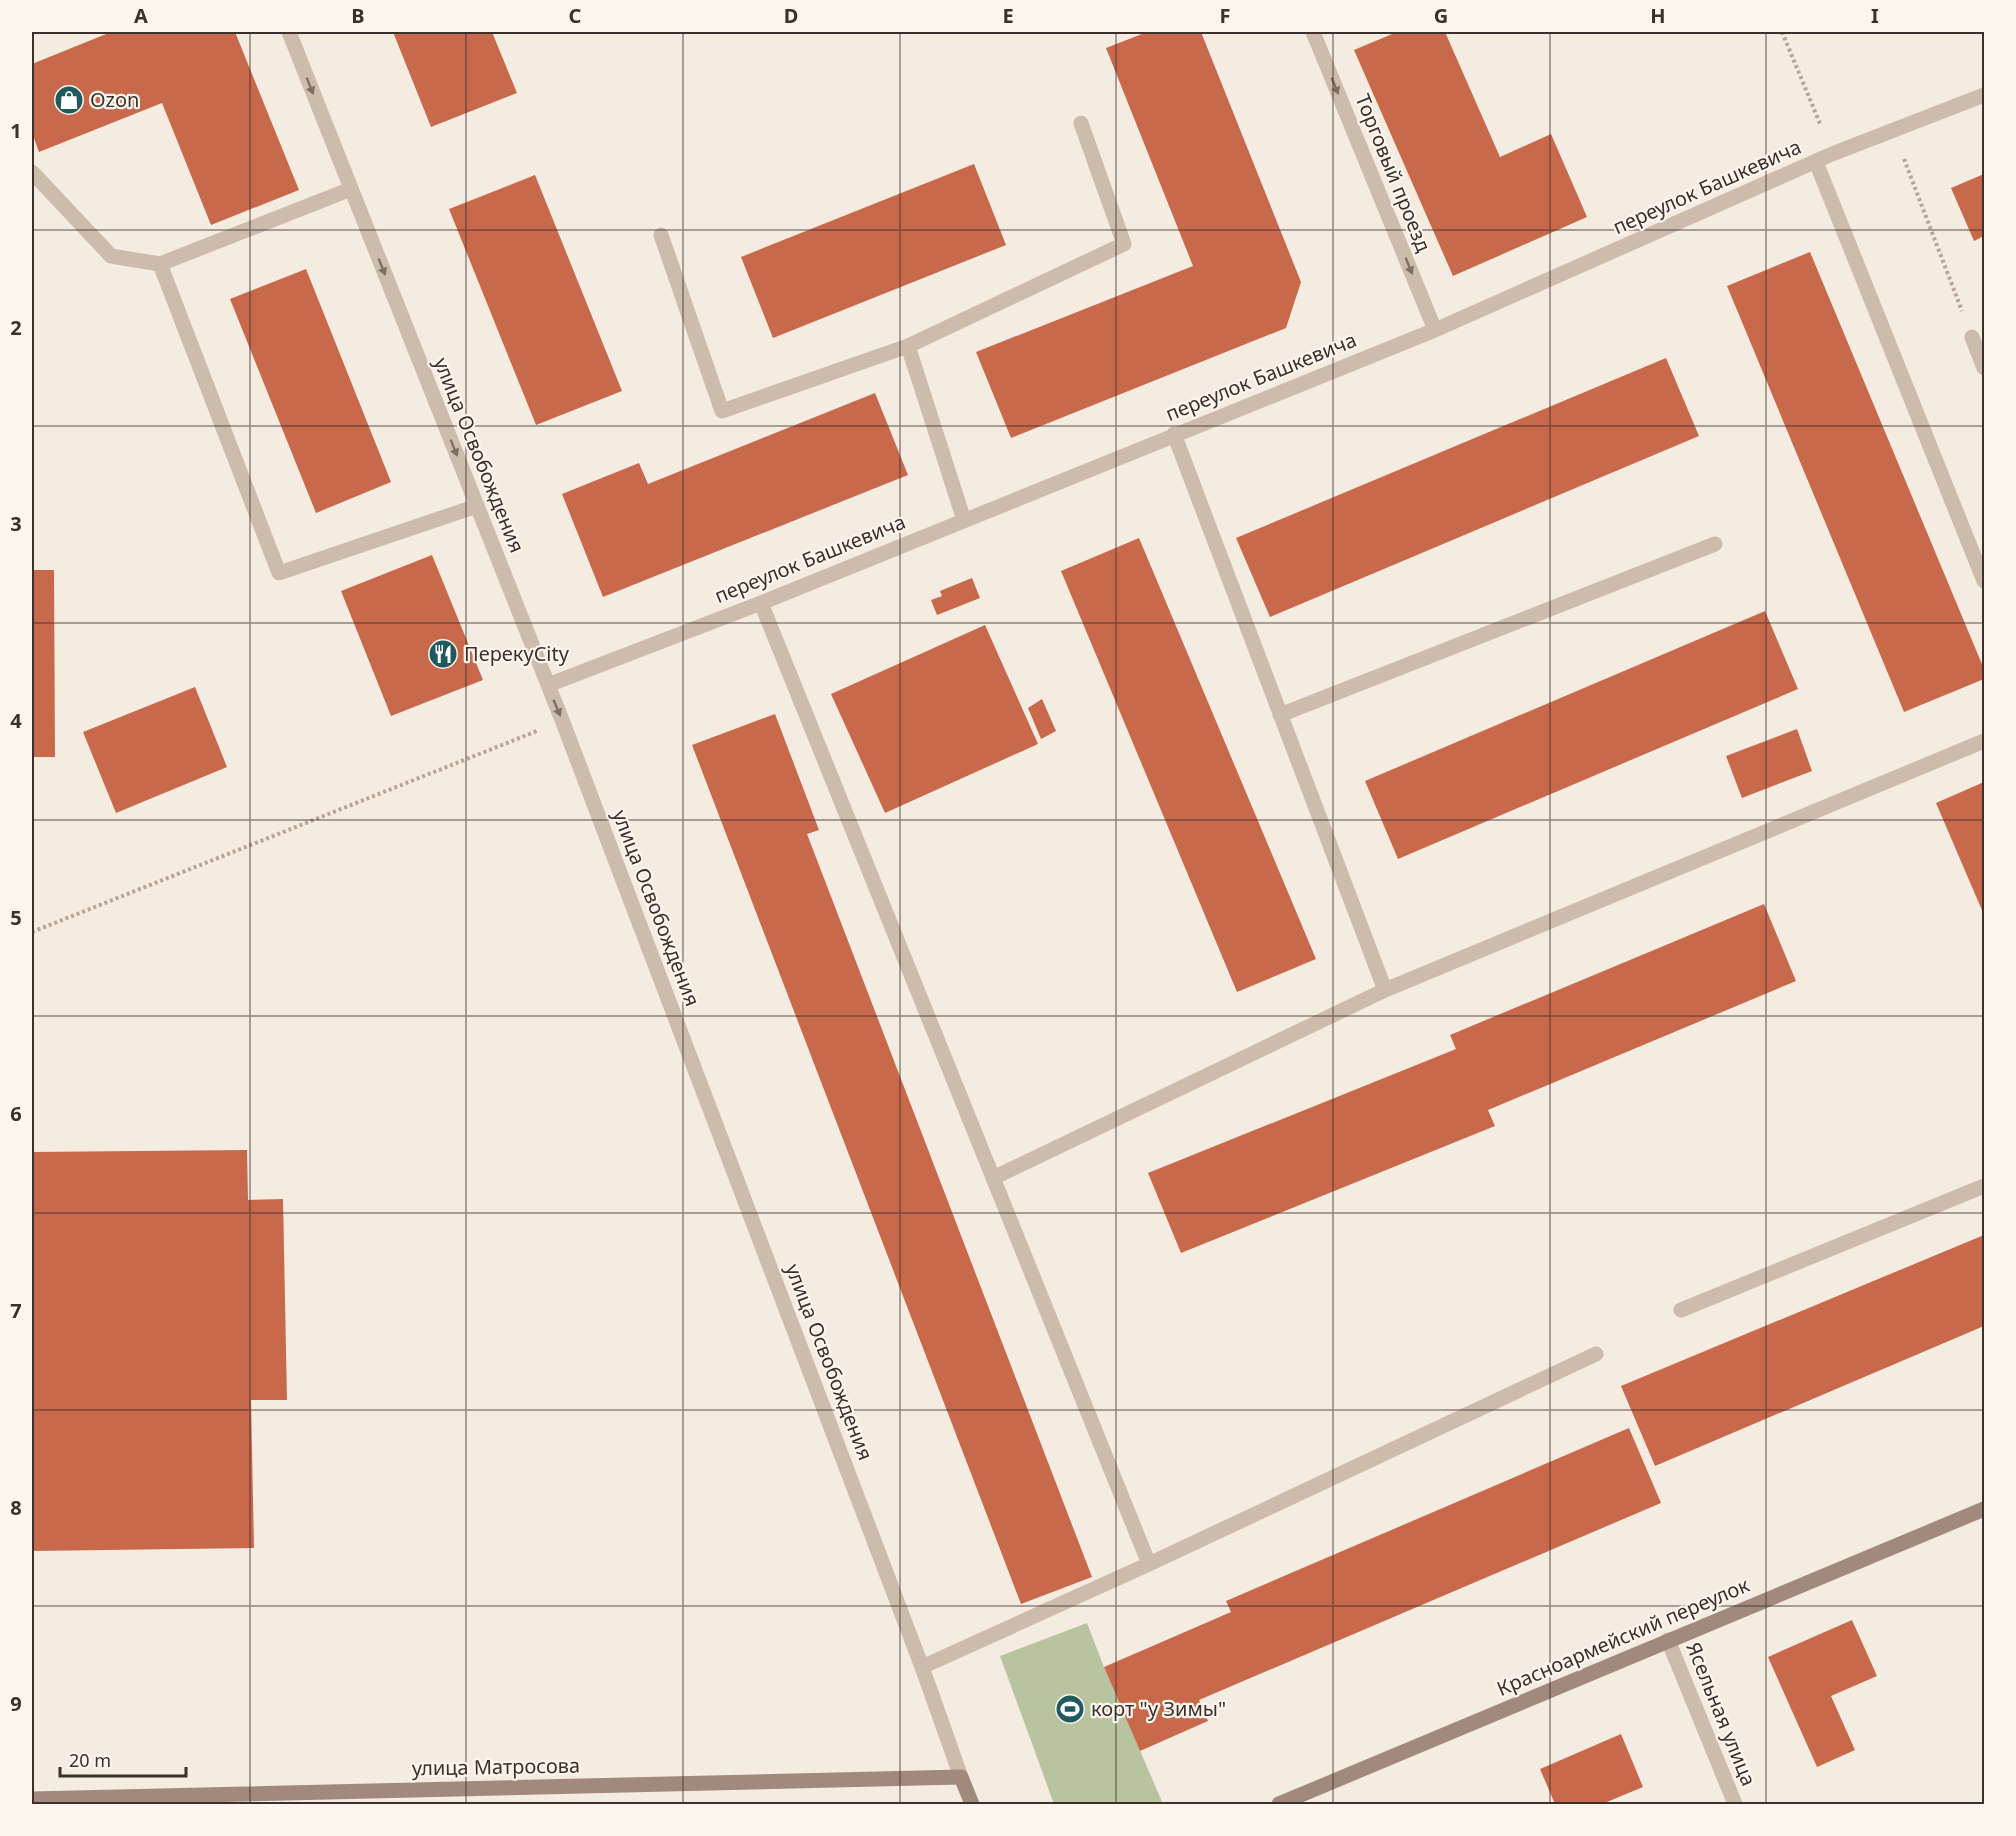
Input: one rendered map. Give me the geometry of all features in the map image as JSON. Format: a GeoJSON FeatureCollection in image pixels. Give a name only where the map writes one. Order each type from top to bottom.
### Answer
{"type":"FeatureCollection","features":[{"type":"Feature","properties":{"kind":"street","name":"улица Освобождения"},"geometry":{"type":"LineString","coordinates":[[289,32],[562,720],[972,1804]]}},
{"type":"Feature","properties":{"kind":"street","name":"Торговый проезд"},"geometry":{"type":"LineString","coordinates":[[1313,32],[1435,330]]}},
{"type":"Feature","properties":{"kind":"street","name":"переулок Башкевича"},"geometry":{"type":"LineString","coordinates":[[548,686],[761,603],[1435,330],[1832,154],[1984,95]]}},
{"type":"Feature","properties":{"kind":"street"},"geometry":{"type":"LineString","coordinates":[[661,235],[722,411],[908,346],[1124,243],[1081,123]]}},
{"type":"Feature","properties":{"kind":"street"},"geometry":{"type":"LineString","coordinates":[[1816,162],[1984,582]]}},
{"type":"Feature","properties":{"kind":"street"},"geometry":{"type":"LineString","coordinates":[[32,172],[111,256],[160,264],[351,189]]}},
{"type":"Feature","properties":{"kind":"street"},"geometry":{"type":"LineString","coordinates":[[160,264],[279,573],[477,506]]}},
{"type":"Feature","properties":{"kind":"street"},"geometry":{"type":"LineString","coordinates":[[1972,337],[1984,368]]}},
{"type":"Feature","properties":{"kind":"street"},"geometry":{"type":"LineString","coordinates":[[908,346],[964,520]]}},
{"type":"Feature","properties":{"kind":"street"},"geometry":{"type":"LineString","coordinates":[[1174,434],[1384,990]]}},
{"type":"Feature","properties":{"kind":"street"},"geometry":{"type":"LineString","coordinates":[[1280,715],[1714,544]]}},
{"type":"Feature","properties":{"kind":"street"},"geometry":{"type":"LineString","coordinates":[[761,603],[1149,1563]]}},
{"type":"Feature","properties":{"kind":"street"},"geometry":{"type":"LineString","coordinates":[[993,1178],[1384,990],[1984,741]]}},
{"type":"Feature","properties":{"kind":"street"},"geometry":{"type":"LineString","coordinates":[[1681,1310],[1984,1186]]}},
{"type":"Feature","properties":{"kind":"street"},"geometry":{"type":"LineString","coordinates":[[922,1667],[1596,1354]]}},
{"type":"Feature","properties":{"kind":"street","name":"Красноармейский переулок"},"geometry":{"type":"LineString","coordinates":[[1279,1804],[1984,1509]]}},
{"type":"Feature","properties":{"kind":"street","name":"Ясельная улица"},"geometry":{"type":"LineString","coordinates":[[1668,1640],[1735,1804]]}},
{"type":"Feature","properties":{"kind":"street","name":"улица Матросова"},"geometry":{"type":"LineString","coordinates":[[32,1799],[961,1777]]}},
{"type":"Feature","properties":{"kind":"path"},"geometry":{"type":"LineString","coordinates":[[1782,32],[1832,154]]}},
{"type":"Feature","properties":{"kind":"path"},"geometry":{"type":"LineString","coordinates":[[1893,131],[1972,337]]}},
{"type":"Feature","properties":{"kind":"path"},"geometry":{"type":"LineString","coordinates":[[32,932],[562,720]]}},
{"type":"Feature","properties":{"kind":"green space","name":"корт \"у Зимы\""},"geometry":{"type":"Polygon","coordinates":[[[1087,1623],[1163,1804],[1054,1804],[1000,1656],[1087,1623]]]}},
{"type":"Feature","properties":{"kind":"building"},"geometry":{"type":"Polygon","coordinates":[[[111,32],[235,32],[299,190],[211,225],[162,103],[39,152],[32,133],[32,64],[111,32]]]}},
{"type":"Feature","properties":{"kind":"building"},"geometry":{"type":"Polygon","coordinates":[[[393,32],[492,32],[517,93],[431,127],[393,32]]]}},
{"type":"Feature","properties":{"kind":"building"},"geometry":{"type":"Polygon","coordinates":[[[1147,32],[1201,32],[1301,282],[1286,328],[1011,438],[976,352],[1193,266],[1106,48],[1147,32]]]}},
{"type":"Feature","properties":{"kind":"building"},"geometry":{"type":"Polygon","coordinates":[[[1397,32],[1445,32],[1500,157],[1551,134],[1587,217],[1453,276],[1354,50],[1397,32]]]}},
{"type":"Feature","properties":{"kind":"building"},"geometry":{"type":"Polygon","coordinates":[[[974,164],[1006,245],[773,338],[741,257],[974,164]]]}},
{"type":"Feature","properties":{"kind":"building"},"geometry":{"type":"Polygon","coordinates":[[[1984,174],[1984,236],[1974,241],[1951,188],[1984,174]]]}},
{"type":"Feature","properties":{"kind":"building"},"geometry":{"type":"Polygon","coordinates":[[[535,175],[622,391],[536,425],[449,209],[535,175]]]}},
{"type":"Feature","properties":{"kind":"building"},"geometry":{"type":"Polygon","coordinates":[[[1810,252],[1984,669],[1984,679],[1904,712],[1727,286],[1810,252]]]}},
{"type":"Feature","properties":{"kind":"building"},"geometry":{"type":"Polygon","coordinates":[[[306,269],[391,482],[316,513],[230,299],[306,269]]]}},
{"type":"Feature","properties":{"kind":"building"},"geometry":{"type":"Polygon","coordinates":[[[1666,358],[1699,436],[1270,617],[1236,538],[1666,358]]]}},
{"type":"Feature","properties":{"kind":"building"},"geometry":{"type":"Polygon","coordinates":[[[875,393],[908,475],[603,597],[562,494],[639,463],[648,484],[875,393]]]}},
{"type":"Feature","properties":{"kind":"building"},"geometry":{"type":"Polygon","coordinates":[[[1139,538],[1316,959],[1237,992],[1061,571],[1139,538]]]}},
{"type":"Feature","properties":{"kind":"building"},"geometry":{"type":"Polygon","coordinates":[[[432,555],[483,680],[391,716],[341,591],[432,555]]]}},
{"type":"Feature","properties":{"kind":"building"},"geometry":{"type":"Polygon","coordinates":[[[32,570],[54,570],[55,757],[32,757],[32,570]]]}},
{"type":"Feature","properties":{"kind":"building"},"geometry":{"type":"Polygon","coordinates":[[[972,578],[980,598],[937,615],[931,600],[942,596],[940,591],[972,578]]]}},
{"type":"Feature","properties":{"kind":"building"},"geometry":{"type":"Polygon","coordinates":[[[1765,611],[1798,689],[1398,859],[1365,781],[1765,611]]]}},
{"type":"Feature","properties":{"kind":"building"},"geometry":{"type":"Polygon","coordinates":[[[985,625],[1038,744],[885,813],[831,694],[985,625]]]}},
{"type":"Feature","properties":{"kind":"building"},"geometry":{"type":"Polygon","coordinates":[[[195,687],[227,767],[116,813],[83,732],[195,687]]]}},
{"type":"Feature","properties":{"kind":"building"},"geometry":{"type":"Polygon","coordinates":[[[1042,699],[1056,731],[1041,739],[1028,708],[1042,699]]]}},
{"type":"Feature","properties":{"kind":"building"},"geometry":{"type":"Polygon","coordinates":[[[775,714],[819,830],[807,834],[1092,1577],[1021,1604],[692,745],[775,714]]]}},
{"type":"Feature","properties":{"kind":"building"},"geometry":{"type":"Polygon","coordinates":[[[1797,729],[1812,771],[1742,798],[1726,756],[1797,729]]]}},
{"type":"Feature","properties":{"kind":"building"},"geometry":{"type":"Polygon","coordinates":[[[1984,782],[1984,915],[1936,803],[1984,782]]]}},
{"type":"Feature","properties":{"kind":"building"},"geometry":{"type":"Polygon","coordinates":[[[1764,904],[1796,981],[1488,1110],[1495,1126],[1181,1253],[1148,1173],[1456,1049],[1450,1035],[1764,904]]]}},
{"type":"Feature","properties":{"kind":"building"},"geometry":{"type":"Polygon","coordinates":[[[247,1150],[248,1200],[283,1199],[287,1400],[251,1400],[254,1548],[32,1551],[32,1152],[247,1150]]]}},
{"type":"Feature","properties":{"kind":"building"},"geometry":{"type":"Polygon","coordinates":[[[1984,1235],[1984,1326],[1655,1466],[1621,1386],[1984,1235]]]}},
{"type":"Feature","properties":{"kind":"building"},"geometry":{"type":"Polygon","coordinates":[[[1629,1428],[1661,1503],[1199,1700],[1208,1721],[1140,1751],[1104,1667],[1231,1612],[1226,1601],[1629,1428]]]}},
{"type":"Feature","properties":{"kind":"building"},"geometry":{"type":"Polygon","coordinates":[[[1852,1620],[1877,1676],[1831,1696],[1855,1750],[1817,1767],[1768,1657],[1852,1620]]]}},
{"type":"Feature","properties":{"kind":"building"},"geometry":{"type":"Polygon","coordinates":[[[1621,1734],[1643,1787],[1602,1804],[1555,1804],[1540,1769],[1621,1734]]]}},
{"type":"Feature","properties":{"kind":"place","name":"Ozon"},"geometry":{"type":"Point","coordinates":[69,100]}},
{"type":"Feature","properties":{"kind":"place","name":"ПерекуCity"},"geometry":{"type":"Point","coordinates":[443,654]}},
{"type":"Feature","properties":{"kind":"place","name":"корт \"у Зимы\""},"geometry":{"type":"Point","coordinates":[1070,1709]}}]}
